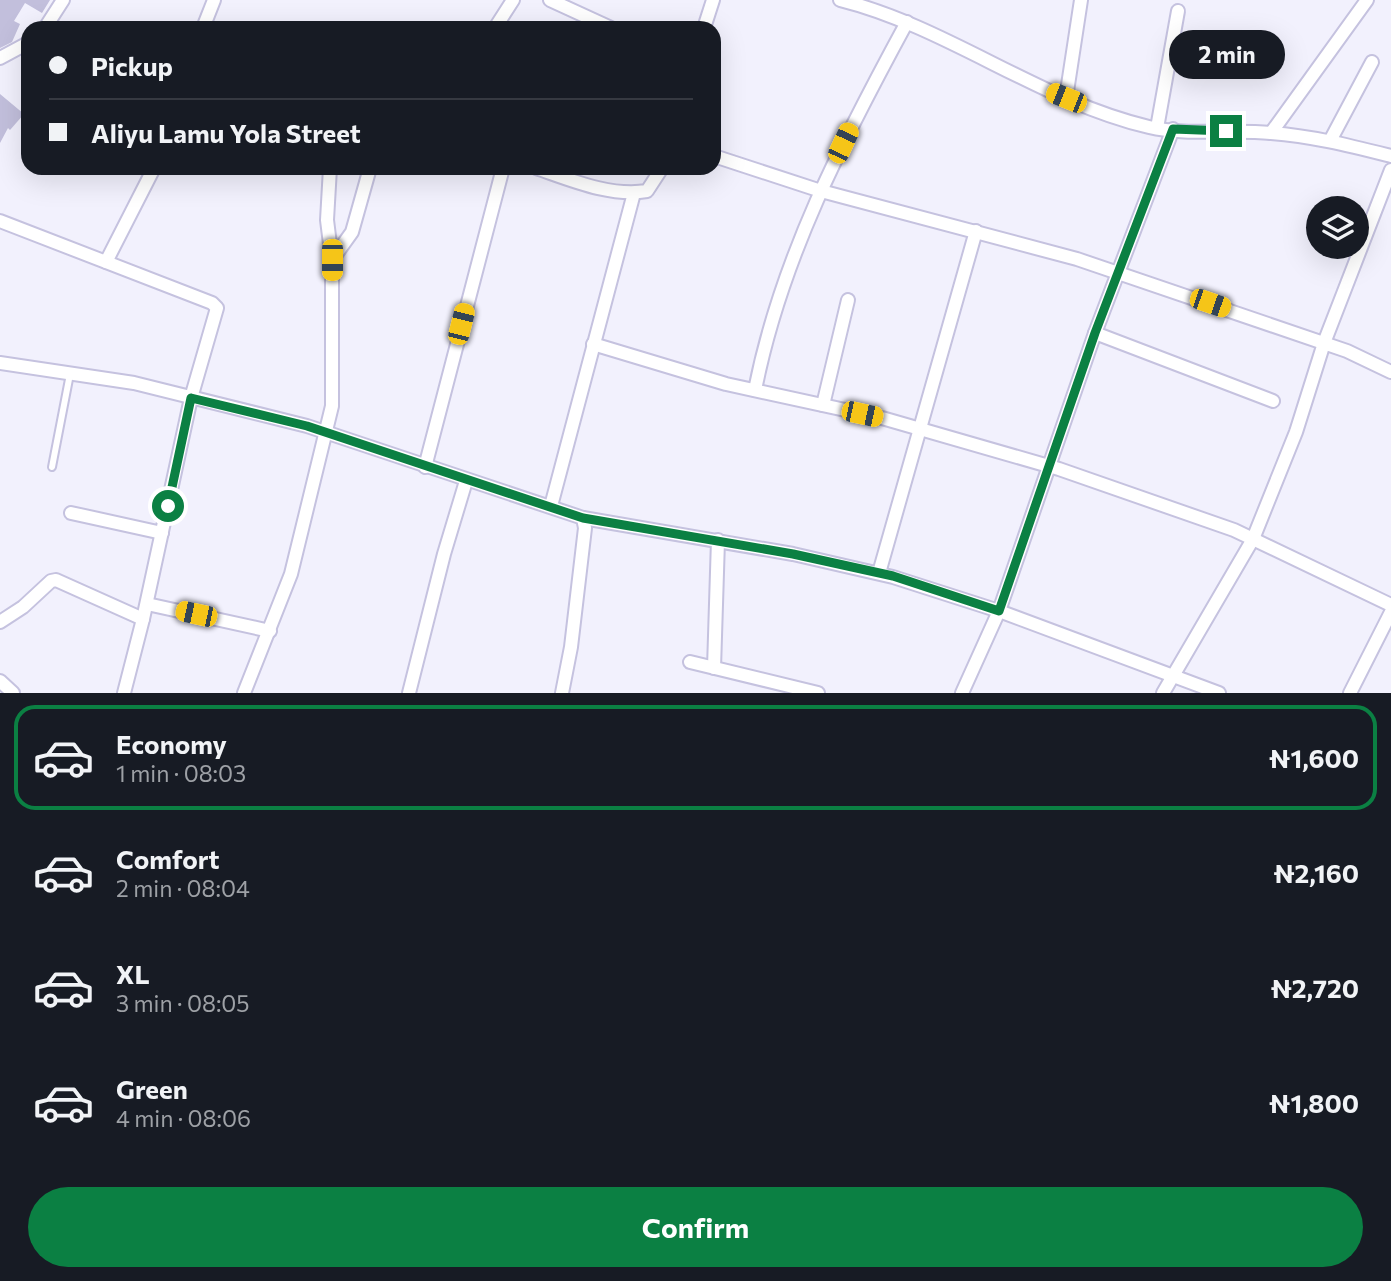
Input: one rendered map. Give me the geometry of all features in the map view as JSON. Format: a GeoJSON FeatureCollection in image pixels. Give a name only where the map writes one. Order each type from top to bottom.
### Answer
{"type":"FeatureCollection","features":[{"type":"Feature","properties":{"kind":"street"},"geometry":{"type":"LineString","coordinates":[[50,21],[63,0]]}},
{"type":"Feature","properties":{"kind":"street"},"geometry":{"type":"LineString","coordinates":[[206,21],[214,0]]}},
{"type":"Feature","properties":{"kind":"street"},"geometry":{"type":"LineString","coordinates":[[500,21],[513,0]]}},
{"type":"Feature","properties":{"kind":"street"},"geometry":{"type":"LineString","coordinates":[[550,0],[596,21]]}},
{"type":"Feature","properties":{"kind":"street"},"geometry":{"type":"LineString","coordinates":[[706,21],[713,0]]}},
{"type":"Feature","properties":{"kind":"street"},"geometry":{"type":"LineString","coordinates":[[839,0],[907,22],[1066,98],[1101,112],[1157,128],[1271,133],[1330,141],[1391,156]]}},
{"type":"Feature","properties":{"kind":"street"},"geometry":{"type":"LineString","coordinates":[[1066,98],[1082,0]]}},
{"type":"Feature","properties":{"kind":"street"},"geometry":{"type":"LineString","coordinates":[[1271,133],[1367,0]]}},
{"type":"Feature","properties":{"kind":"street"},"geometry":{"type":"LineString","coordinates":[[1157,128],[1178,11]]}},
{"type":"Feature","properties":{"kind":"street"},"geometry":{"type":"LineString","coordinates":[[755,390],[785,276],[854,118],[907,22]]}},
{"type":"Feature","properties":{"kind":"street"},"geometry":{"type":"LineString","coordinates":[[0,58],[21,47]]}},
{"type":"Feature","properties":{"kind":"street"},"geometry":{"type":"LineString","coordinates":[[1330,141],[1372,62]]}},
{"type":"Feature","properties":{"kind":"street"},"geometry":{"type":"LineString","coordinates":[[962,693],[999,611],[1117,272],[1173,129]]}},
{"type":"Feature","properties":{"kind":"street"},"geometry":{"type":"LineString","coordinates":[[721,158],[821,191],[976,230],[1117,272],[1324,343],[1391,372]]}},
{"type":"Feature","properties":{"kind":"street"},"geometry":{"type":"LineString","coordinates":[[1163,693],[1253,540],[1296,432],[1324,343],[1391,170]]}},
{"type":"Feature","properties":{"kind":"street"},"geometry":{"type":"LineString","coordinates":[[106,262],[150,175]]}},
{"type":"Feature","properties":{"kind":"street"},"geometry":{"type":"LineString","coordinates":[[244,693],[291,574],[332,406],[332,260],[327,220],[330,175]]}},
{"type":"Feature","properties":{"kind":"street"},"geometry":{"type":"LineString","coordinates":[[332,260],[352,232],[368,175]]}},
{"type":"Feature","properties":{"kind":"street"},"geometry":{"type":"LineString","coordinates":[[425,467],[501,175]]}},
{"type":"Feature","properties":{"kind":"street"},"geometry":{"type":"LineString","coordinates":[[570,175],[591,187],[634,193],[647,191],[657,175]]}},
{"type":"Feature","properties":{"kind":"street"},"geometry":{"type":"LineString","coordinates":[[551,506],[634,193]]}},
{"type":"Feature","properties":{"kind":"street"},"geometry":{"type":"LineString","coordinates":[[0,221],[216,305],[218,312],[191,398],[144,619],[124,693]]}},
{"type":"Feature","properties":{"kind":"street"},"geometry":{"type":"LineString","coordinates":[[878,573],[976,230]]}},
{"type":"Feature","properties":{"kind":"street"},"geometry":{"type":"LineString","coordinates":[[823,405],[848,300]]}},
{"type":"Feature","properties":{"kind":"street"},"geometry":{"type":"LineString","coordinates":[[1095,333],[1273,401]]}},
{"type":"Feature","properties":{"kind":"street"},"geometry":{"type":"LineString","coordinates":[[593,344],[755,390],[919,428],[1049,466],[1253,540],[1391,605]]}},
{"type":"Feature","properties":{"kind":"street"},"geometry":{"type":"LineString","coordinates":[[0,363],[134,383],[326,433],[583,518],[718,540],[878,573],[999,611],[1219,693]]}},
{"type":"Feature","properties":{"kind":"street"},"geometry":{"type":"LineString","coordinates":[[409,693],[444,554],[466,481]]}},
{"type":"Feature","properties":{"kind":"street"},"geometry":{"type":"LineString","coordinates":[[71,513],[162,533]]}},
{"type":"Feature","properties":{"kind":"street"},"geometry":{"type":"LineString","coordinates":[[562,693],[572,634],[583,518]]}},
{"type":"Feature","properties":{"kind":"street"},"geometry":{"type":"LineString","coordinates":[[714,668],[718,540]]}},
{"type":"Feature","properties":{"kind":"street"},"geometry":{"type":"LineString","coordinates":[[0,622],[23,607],[51,581],[56,580],[144,619]]}},
{"type":"Feature","properties":{"kind":"street"},"geometry":{"type":"LineString","coordinates":[[147,604],[270,631]]}},
{"type":"Feature","properties":{"kind":"street"},"geometry":{"type":"LineString","coordinates":[[1350,693],[1391,612]]}},
{"type":"Feature","properties":{"kind":"street"},"geometry":{"type":"LineString","coordinates":[[690,662],[818,693]]}},
{"type":"Feature","properties":{"kind":"street"},"geometry":{"type":"LineString","coordinates":[[0,681],[13,693]]}},
{"type":"Feature","properties":{"kind":"lane"},"geometry":{"type":"LineString","coordinates":[[52,467],[70,374]]}},
{"type":"Feature","properties":{"kind":"building"},"geometry":{"type":"Polygon","coordinates":[[[0,0],[50,0],[42,13],[25,3],[14,21],[20,24],[12,42],[0,48],[0,0]]]}},
{"type":"Feature","properties":{"kind":"building"},"geometry":{"type":"Polygon","coordinates":[[[0,94],[21,112],[21,117],[10,130],[8,128],[0,143],[0,94]]]}},
{"type":"Feature","properties":{"kind":"route"},"geometry":{"type":"LineString","coordinates":[[168,506],[191,398],[307,426],[583,518],[793,554],[893,576],[999,611],[1117,272],[1173,129],[1226,131]]}}]}
